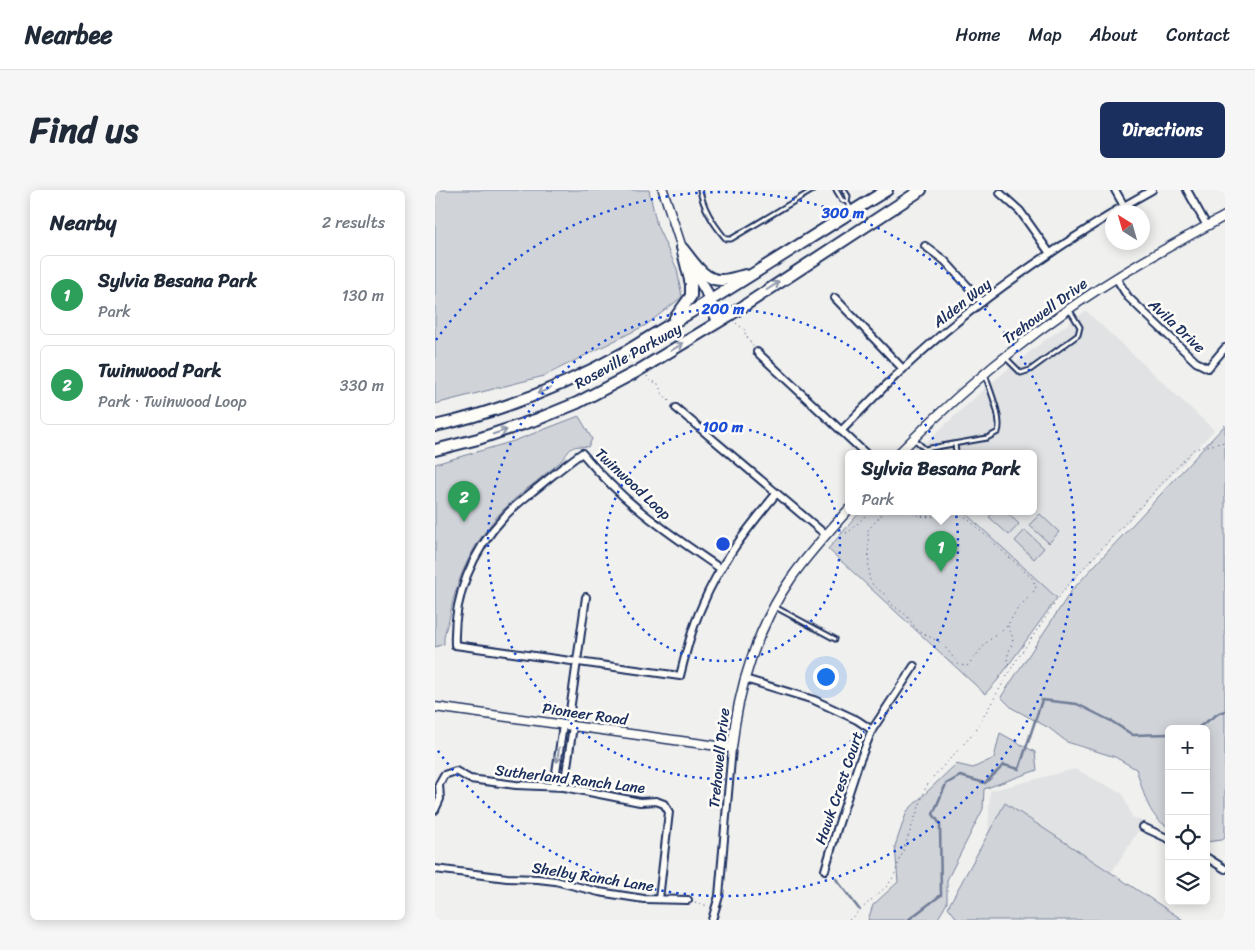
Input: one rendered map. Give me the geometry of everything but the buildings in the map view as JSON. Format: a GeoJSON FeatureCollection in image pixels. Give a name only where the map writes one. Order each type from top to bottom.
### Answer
{"type":"FeatureCollection","features":[{"type":"Feature","properties":{"kind":"main road","name":"Roseville Parkway"},"geometry":{"type":"LineString","coordinates":[[435,426],[494,410],[556,386],[626,351],[753,274],[850,207],[887,190]]}},
{"type":"Feature","properties":{"kind":"main road","name":"Roseville Parkway"},"geometry":{"type":"LineString","coordinates":[[435,450],[502,432],[569,406],[642,369],[730,315],[921,190]]}},
{"type":"Feature","properties":{"kind":"main road"},"geometry":{"type":"LineString","coordinates":[[682,248],[704,275],[712,278],[722,280],[753,274]]}},
{"type":"Feature","properties":{"kind":"main road"},"geometry":{"type":"LineString","coordinates":[[682,248],[710,301],[718,322]]}},
{"type":"Feature","properties":{"kind":"main road"},"geometry":{"type":"LineString","coordinates":[[671,324],[691,296],[690,276],[682,248]]}},
{"type":"Feature","properties":{"kind":"main road"},"geometry":{"type":"LineString","coordinates":[[435,421],[447,423]]}},
{"type":"Feature","properties":{"kind":"main road"},"geometry":{"type":"LineString","coordinates":[[435,458],[453,446]]}},
{"type":"Feature","properties":{"kind":"street"},"geometry":{"type":"LineString","coordinates":[[663,190],[682,248]]}},
{"type":"Feature","properties":{"kind":"street"},"geometry":{"type":"LineString","coordinates":[[1115,190],[1124,205]]}},
{"type":"Feature","properties":{"kind":"street","name":"Alden Way"},"geometry":{"type":"LineString","coordinates":[[1127,205],[1152,190]]}},
{"type":"Feature","properties":{"kind":"street"},"geometry":{"type":"LineString","coordinates":[[1187,190],[1207,226]]}},
{"type":"Feature","properties":{"kind":"street"},"geometry":{"type":"LineString","coordinates":[[1000,193],[1020,211],[1049,252]]}},
{"type":"Feature","properties":{"kind":"street","name":"Trehowell Drive"},"geometry":{"type":"LineString","coordinates":[[902,450],[985,373],[1069,308],[1116,278],[1225,216]]}},
{"type":"Feature","properties":{"kind":"street","name":"Alden Way"},"geometry":{"type":"LineString","coordinates":[[841,431],[903,369],[982,302],[1049,252],[1105,218]]}},
{"type":"Feature","properties":{"kind":"street"},"geometry":{"type":"LineString","coordinates":[[925,246],[945,261],[982,302]]}},
{"type":"Feature","properties":{"kind":"street","name":"Avila Drive"},"geometry":{"type":"LineString","coordinates":[[1116,278],[1128,297],[1196,362],[1208,368],[1225,348]]}},
{"type":"Feature","properties":{"kind":"street"},"geometry":{"type":"LineString","coordinates":[[835,298],[903,369]]}},
{"type":"Feature","properties":{"kind":"street"},"geometry":{"type":"LineString","coordinates":[[757,352],[862,450]]}},
{"type":"Feature","properties":{"kind":"street"},"geometry":{"type":"LineString","coordinates":[[676,408],[826,535]]}},
{"type":"Feature","properties":{"kind":"street","name":"Twinwood Loop"},"geometry":{"type":"LineString","coordinates":[[577,661],[455,644],[454,624],[464,581],[480,546],[505,515],[582,453],[604,478],[636,507],[721,569]]}},
{"type":"Feature","properties":{"kind":"street"},"geometry":{"type":"LineString","coordinates":[[577,661],[680,676],[701,606],[721,569],[749,527],[776,494]]}},
{"type":"Feature","properties":{"kind":"street","name":"Trehowell Drive"},"geometry":{"type":"LineString","coordinates":[[712,920],[719,896],[732,748],[740,697],[745,679],[758,640],[774,607],[792,577],[845,514]]}},
{"type":"Feature","properties":{"kind":"street"},"geometry":{"type":"LineString","coordinates":[[564,787],[568,725],[586,597]]}},
{"type":"Feature","properties":{"kind":"street","name":"Hawk Crest Court"},"geometry":{"type":"LineString","coordinates":[[825,870],[841,817],[872,730],[914,666]]}},
{"type":"Feature","properties":{"kind":"street"},"geometry":{"type":"LineString","coordinates":[[745,679],[814,700],[857,720],[872,730]]}},
{"type":"Feature","properties":{"kind":"street","name":"Pioneer Road"},"geometry":{"type":"LineString","coordinates":[[435,707],[732,748]]}},
{"type":"Feature","properties":{"kind":"street"},"geometry":{"type":"LineString","coordinates":[[554,786],[568,725]]}},
{"type":"Feature","properties":{"kind":"street","name":"Sutherland Ranch Lane"},"geometry":{"type":"LineString","coordinates":[[435,810],[440,799],[439,784],[445,775],[456,771],[471,778],[516,784],[564,787],[615,798],[640,802],[656,801],[664,804],[669,812],[659,899]]}},
{"type":"Feature","properties":{"kind":"street"},"geometry":{"type":"LineString","coordinates":[[1143,826],[1165,837]]}},
{"type":"Feature","properties":{"kind":"street"},"geometry":{"type":"LineString","coordinates":[[1210,860],[1225,869]]}},
{"type":"Feature","properties":{"kind":"street","name":"Shelby Ranch Lane"},"geometry":{"type":"LineString","coordinates":[[435,869],[507,878],[538,879],[644,899],[688,900]]}},
{"type":"Feature","properties":{"kind":"lane"},"geometry":{"type":"LineString","coordinates":[[700,190],[706,209],[717,229],[726,239],[731,240],[813,190]]}},
{"type":"Feature","properties":{"kind":"lane"},"geometry":{"type":"LineString","coordinates":[[835,190],[850,207]]}},
{"type":"Feature","properties":{"kind":"lane"},"geometry":{"type":"LineString","coordinates":[[844,190],[848,196],[850,207]]}},
{"type":"Feature","properties":{"kind":"lane"},"geometry":{"type":"LineString","coordinates":[[1004,357],[1021,373],[1030,370],[1078,335],[1080,328],[1069,308]]}},
{"type":"Feature","properties":{"kind":"lane"},"geometry":{"type":"LineString","coordinates":[[913,439],[925,449],[987,438],[998,432],[1000,428],[998,416],[985,373]]}},
{"type":"Feature","properties":{"kind":"lane"},"geometry":{"type":"LineString","coordinates":[[955,444],[956,450]]}},
{"type":"Feature","properties":{"kind":"lane"},"geometry":{"type":"LineString","coordinates":[[774,607],[835,639]]}},
{"type":"Feature","properties":{"kind":"path"},"geometry":{"type":"LineString","coordinates":[[730,315],[739,327],[744,328],[745,334],[757,352]]}},
{"type":"Feature","properties":{"kind":"path"},"geometry":{"type":"LineString","coordinates":[[642,369],[651,382],[657,382],[662,393],[676,408]]}},
{"type":"Feature","properties":{"kind":"path"},"geometry":{"type":"LineString","coordinates":[[849,920],[891,881],[926,787],[933,777],[974,734],[1012,668],[1066,587],[1194,449],[1225,442]]}},
{"type":"Feature","properties":{"kind":"path"},"geometry":{"type":"LineString","coordinates":[[841,532],[848,533],[866,515]]}},
{"type":"Feature","properties":{"kind":"path"},"geometry":{"type":"LineString","coordinates":[[918,515],[923,517],[938,515]]}},
{"type":"Feature","properties":{"kind":"path"},"geometry":{"type":"LineString","coordinates":[[880,516],[868,530],[869,578],[873,585],[888,597],[891,604],[906,614],[918,631],[942,643],[959,666],[967,666],[987,642],[1007,626],[1018,608],[1032,594],[1036,584],[1033,579],[963,515]]}},
{"type":"Feature","properties":{"kind":"path"},"geometry":{"type":"LineString","coordinates":[[1007,626],[1013,638],[1006,659],[1008,665],[1012,668]]}},
{"type":"Feature","properties":{"kind":"path"},"geometry":{"type":"LineString","coordinates":[[688,900],[715,909]]}},
{"type":"Feature","properties":{"kind":"shaded area"},"geometry":{"type":"Polygon","coordinates":[[[435,190],[649,190],[657,226],[677,269],[682,297],[646,325],[544,376],[435,404],[435,190]]]}},
{"type":"Feature","properties":{"kind":"shaded area"},"geometry":{"type":"Polygon","coordinates":[[[1086,311],[1214,430],[1057,598],[967,515],[1037,515],[1037,450],[917,450],[990,384],[1037,346],[1086,311]]]}},
{"type":"Feature","properties":{"kind":"shaded area"},"geometry":{"type":"Polygon","coordinates":[[[579,416],[592,439],[588,447],[577,446],[571,449],[559,462],[513,500],[492,522],[483,534],[462,572],[453,600],[444,644],[435,647],[435,464],[514,441],[579,416]]]}},
{"type":"Feature","properties":{"kind":"shaded area"},"geometry":{"type":"Polygon","coordinates":[[[1225,425],[1225,838],[1222,840],[1210,842],[1210,725],[1165,725],[1165,825],[1151,810],[1136,769],[1115,757],[1067,742],[1049,728],[1012,708],[1001,697],[1072,590],[1225,425]]]}},
{"type":"Feature","properties":{"kind":"shaded area"},"geometry":{"type":"Polygon","coordinates":[[[1040,514],[1059,532],[1049,543],[1029,525],[1040,514]]]}},
{"type":"Feature","properties":{"kind":"shaded area"},"geometry":{"type":"Polygon","coordinates":[[[858,515],[967,515],[1057,598],[997,681],[985,694],[828,549],[858,515]]]}},
{"type":"Feature","properties":{"kind":"shaded area"},"geometry":{"type":"Polygon","coordinates":[[[991,515],[1009,515],[1019,524],[1009,535],[989,517],[991,515]]]}},
{"type":"Feature","properties":{"kind":"shaded area"},"geometry":{"type":"Polygon","coordinates":[[[1025,530],[1044,548],[1034,559],[1015,541],[1025,530]]]}},
{"type":"Feature","properties":{"kind":"shaded area"},"geometry":{"type":"Polygon","coordinates":[[[1000,733],[1035,752],[1037,770],[984,789],[983,809],[947,880],[947,903],[937,920],[868,920],[873,905],[898,882],[895,846],[907,811],[956,764],[973,768],[994,758],[1000,733]]]}},
{"type":"Feature","properties":{"kind":"shaded area"},"geometry":{"type":"Polygon","coordinates":[[[1075,769],[1123,794],[1132,817],[1144,822],[1111,873],[1005,804],[988,835],[990,791],[1075,769]]]}},
{"type":"Feature","properties":{"kind":"shaded area"},"geometry":{"type":"Polygon","coordinates":[[[1005,803],[1183,920],[958,920],[948,907],[1005,803]]]}},
{"type":"Feature","properties":{"kind":"waterway"},"geometry":{"type":"LineString","coordinates":[[908,920],[941,895],[940,824],[933,814],[946,784],[960,776],[985,783],[1004,765],[1019,769],[1042,700],[1077,704],[1111,721],[1133,735],[1165,734]]}},
{"type":"Feature","properties":{"kind":"waterway"},"geometry":{"type":"LineString","coordinates":[[1202,725],[1225,711]]}},
{"type":"Feature","properties":{"kind":"waterway"},"geometry":{"type":"LineString","coordinates":[[836,879],[859,909]]}},
{"type":"Feature","properties":{"kind":"place","name":"Twinwood Park"},"geometry":{"type":"Point","coordinates":[464,522]}},
{"type":"Feature","properties":{"kind":"place","name":"Sylvia Besana Park"},"geometry":{"type":"Point","coordinates":[941,572]}}]}
